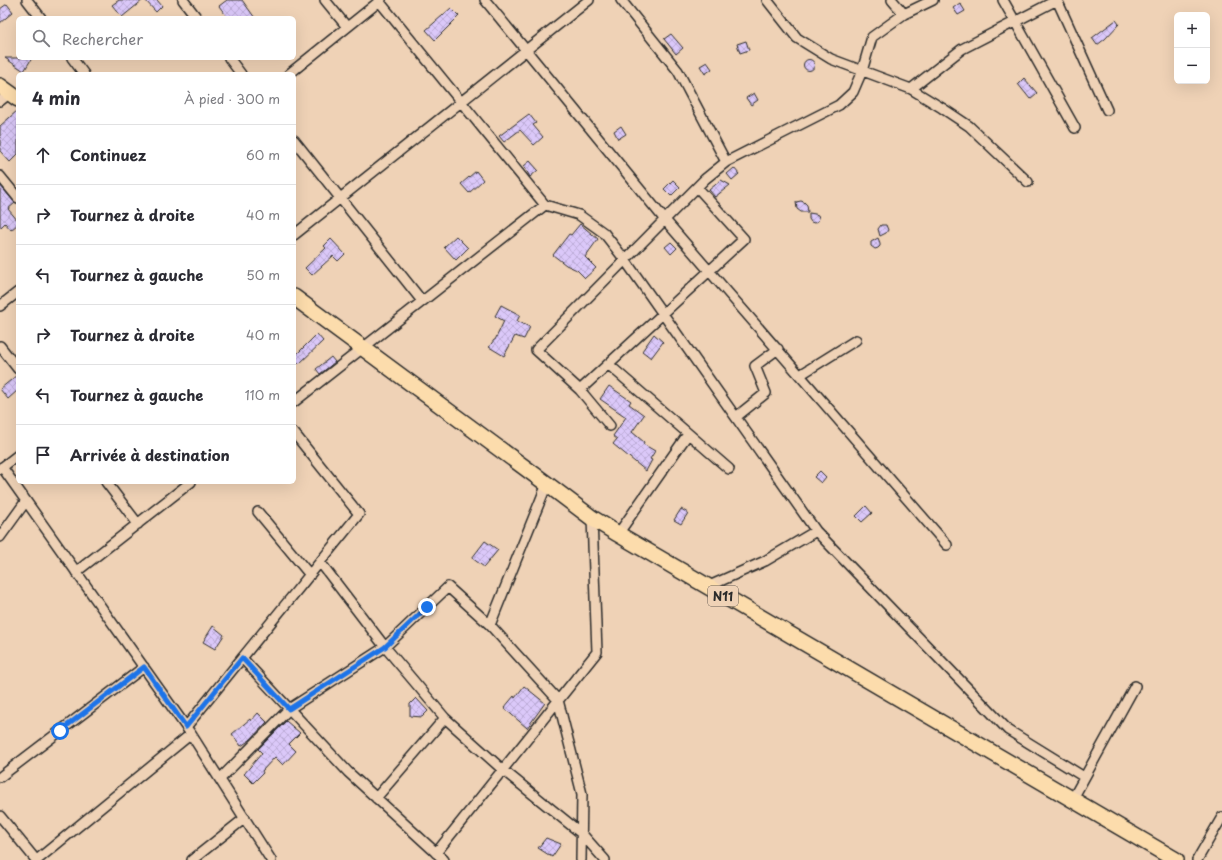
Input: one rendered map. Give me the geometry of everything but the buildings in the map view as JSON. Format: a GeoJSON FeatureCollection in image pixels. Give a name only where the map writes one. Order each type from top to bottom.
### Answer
{"type":"FeatureCollection","features":[{"type":"Feature","properties":{"kind":"main road","name":"N11"},"geometry":{"type":"LineString","coordinates":[[296,298],[592,518],[707,587],[1176,860]]}},
{"type":"Feature","properties":{"kind":"street"},"geometry":{"type":"LineString","coordinates":[[28,0],[40,16]]}},
{"type":"Feature","properties":{"kind":"street"},"geometry":{"type":"LineString","coordinates":[[183,0],[195,16]]}},
{"type":"Feature","properties":{"kind":"street"},"geometry":{"type":"LineString","coordinates":[[325,0],[347,27]]}},
{"type":"Feature","properties":{"kind":"street"},"geometry":{"type":"LineString","coordinates":[[485,0],[665,220],[947,545]]}},
{"type":"Feature","properties":{"kind":"street"},"geometry":{"type":"LineString","coordinates":[[296,233],[589,0]]}},
{"type":"Feature","properties":{"kind":"street"},"geometry":{"type":"LineString","coordinates":[[621,0],[678,70],[726,162]]}},
{"type":"Feature","properties":{"kind":"street"},"geometry":{"type":"LineString","coordinates":[[767,0],[797,38],[831,59],[911,89],[969,126],[1028,182]]}},
{"type":"Feature","properties":{"kind":"street"},"geometry":{"type":"LineString","coordinates":[[892,0],[904,14]]}},
{"type":"Feature","properties":{"kind":"street"},"geometry":{"type":"LineString","coordinates":[[610,426],[580,390],[536,350],[697,187],[726,162],[839,105],[853,92],[862,71],[872,37],[904,14],[933,0]]}},
{"type":"Feature","properties":{"kind":"street"},"geometry":{"type":"LineString","coordinates":[[1003,0],[1075,128]]}},
{"type":"Feature","properties":{"kind":"street"},"geometry":{"type":"LineString","coordinates":[[911,89],[962,49],[1057,0],[1107,110]]}},
{"type":"Feature","properties":{"kind":"street"},"geometry":{"type":"LineString","coordinates":[[291,72],[380,1],[545,205],[579,215],[604,233],[625,260],[816,530],[1008,730],[1084,778]]}},
{"type":"Feature","properties":{"kind":"street"},"geometry":{"type":"LineString","coordinates":[[74,60],[82,72]]}},
{"type":"Feature","properties":{"kind":"street"},"geometry":{"type":"LineString","coordinates":[[231,60],[240,72]]}},
{"type":"Feature","properties":{"kind":"street"},"geometry":{"type":"LineString","coordinates":[[296,143],[422,302]]}},
{"type":"Feature","properties":{"kind":"street"},"geometry":{"type":"LineString","coordinates":[[0,176],[16,196]]}},
{"type":"Feature","properties":{"kind":"street"},"geometry":{"type":"LineString","coordinates":[[580,390],[744,239],[697,187]]}},
{"type":"Feature","properties":{"kind":"street"},"geometry":{"type":"LineString","coordinates":[[296,400],[545,205]]}},
{"type":"Feature","properties":{"kind":"street"},"geometry":{"type":"LineString","coordinates":[[0,306],[16,294]]}},
{"type":"Feature","properties":{"kind":"street"},"geometry":{"type":"LineString","coordinates":[[800,375],[856,340]]}},
{"type":"Feature","properties":{"kind":"street"},"geometry":{"type":"LineString","coordinates":[[0,346],[16,366]]}},
{"type":"Feature","properties":{"kind":"street"},"geometry":{"type":"LineString","coordinates":[[736,417],[766,393],[755,366],[778,349]]}},
{"type":"Feature","properties":{"kind":"street"},"geometry":{"type":"LineString","coordinates":[[608,364],[729,469]]}},
{"type":"Feature","properties":{"kind":"street"},"geometry":{"type":"LineString","coordinates":[[618,534],[688,434]]}},
{"type":"Feature","properties":{"kind":"street"},"geometry":{"type":"LineString","coordinates":[[0,816],[37,860],[189,731],[242,658],[359,514],[296,435]]}},
{"type":"Feature","properties":{"kind":"street"},"geometry":{"type":"LineString","coordinates":[[16,457],[1,468],[26,500],[189,731],[271,860]]}},
{"type":"Feature","properties":{"kind":"street"},"geometry":{"type":"LineString","coordinates":[[108,484],[138,524]]}},
{"type":"Feature","properties":{"kind":"street"},"geometry":{"type":"LineString","coordinates":[[76,572],[188,484]]}},
{"type":"Feature","properties":{"kind":"street"},"geometry":{"type":"LineString","coordinates":[[490,625],[546,484]]}},
{"type":"Feature","properties":{"kind":"street"},"geometry":{"type":"LineString","coordinates":[[0,537],[26,500]]}},
{"type":"Feature","properties":{"kind":"street"},"geometry":{"type":"LineString","coordinates":[[258,512],[310,575]]}},
{"type":"Feature","properties":{"kind":"street"},"geometry":{"type":"LineString","coordinates":[[436,853],[597,652],[592,518]]}},
{"type":"Feature","properties":{"kind":"street"},"geometry":{"type":"LineString","coordinates":[[707,587],[765,561],[816,530]]}},
{"type":"Feature","properties":{"kind":"street"},"geometry":{"type":"LineString","coordinates":[[320,562],[385,647],[445,718],[503,770],[582,834],[605,860]]}},
{"type":"Feature","properties":{"kind":"street"},"geometry":{"type":"LineString","coordinates":[[220,779],[289,709],[385,647],[448,587],[490,625],[558,700],[582,794],[581,860]]}},
{"type":"Feature","properties":{"kind":"street"},"geometry":{"type":"LineString","coordinates":[[242,658],[348,772],[444,860]]}},
{"type":"Feature","properties":{"kind":"street"},"geometry":{"type":"LineString","coordinates":[[0,777],[144,667]]}},
{"type":"Feature","properties":{"kind":"street"},"geometry":{"type":"LineString","coordinates":[[1072,800],[1135,686]]}},
{"type":"Feature","properties":{"kind":"street"},"geometry":{"type":"LineString","coordinates":[[376,798],[445,718]]}},
{"type":"Feature","properties":{"kind":"street"},"geometry":{"type":"LineString","coordinates":[[1197,860],[1222,817]]}},
{"type":"Feature","properties":{"kind":"street"},"geometry":{"type":"LineString","coordinates":[[192,860],[245,818]]}},
{"type":"Feature","properties":{"kind":"route"},"geometry":{"type":"LineString","coordinates":[[60,731],[144,667],[186,727],[242,658],[289,709],[385,647],[427,607]]}}]}
